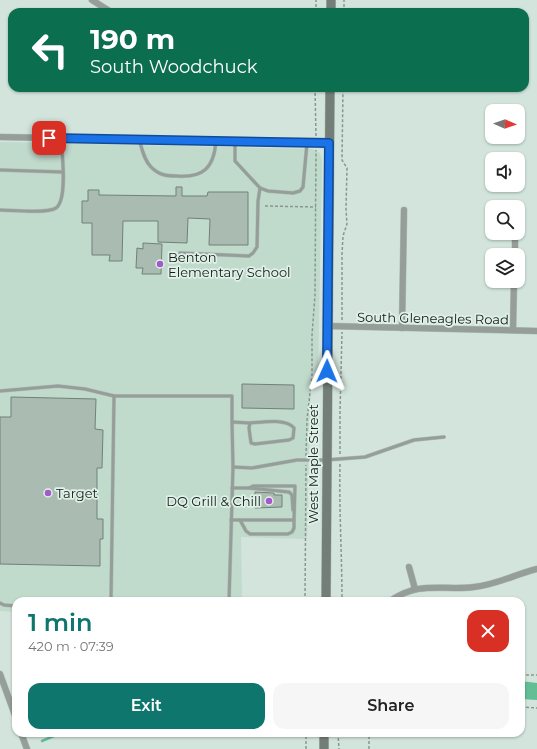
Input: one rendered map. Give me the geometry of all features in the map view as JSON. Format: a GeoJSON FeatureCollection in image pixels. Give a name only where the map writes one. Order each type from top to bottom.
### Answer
{"type":"FeatureCollection","features":[{"type":"Feature","properties":{"kind":"main road","name":"West Maple Street"},"geometry":{"type":"LineString","coordinates":[[326,597],[330,92]]}},
{"type":"Feature","properties":{"kind":"main road"},"geometry":{"type":"LineString","coordinates":[[324,737],[324,749]]}},
{"type":"Feature","properties":{"kind":"street"},"geometry":{"type":"LineString","coordinates":[[92,0],[105,8]]}},
{"type":"Feature","properties":{"kind":"street"},"geometry":{"type":"LineString","coordinates":[[0,137],[329,143]]}},
{"type":"Feature","properties":{"kind":"street"},"geometry":{"type":"LineString","coordinates":[[402,328],[404,210]]}},
{"type":"Feature","properties":{"kind":"street"},"geometry":{"type":"LineString","coordinates":[[513,330],[514,288]]}},
{"type":"Feature","properties":{"kind":"street","name":"South Gleneagles Road"},"geometry":{"type":"LineString","coordinates":[[328,326],[537,331]]}},
{"type":"Feature","properties":{"kind":"street"},"geometry":{"type":"LineString","coordinates":[[409,567],[415,589]]}},
{"type":"Feature","properties":{"kind":"street"},"geometry":{"type":"LineString","coordinates":[[396,597],[415,589],[433,587],[474,587],[489,584],[537,569]]}},
{"type":"Feature","properties":{"kind":"street"},"geometry":{"type":"LineString","coordinates":[[0,674],[12,701]]}},
{"type":"Feature","properties":{"kind":"street"},"geometry":{"type":"LineString","coordinates":[[22,737],[27,749]]}},
{"type":"Feature","properties":{"kind":"lane"},"geometry":{"type":"LineString","coordinates":[[0,210],[46,211],[55,209],[59,205],[62,197],[63,172],[61,138]]}},
{"type":"Feature","properties":{"kind":"lane"},"geometry":{"type":"LineString","coordinates":[[139,139],[145,159],[157,173],[164,176],[190,177],[202,172],[210,165],[215,155],[216,141]]}},
{"type":"Feature","properties":{"kind":"lane"},"geometry":{"type":"LineString","coordinates":[[234,141],[235,161],[260,188],[268,192],[293,193],[300,191],[303,187],[307,143]]}},
{"type":"Feature","properties":{"kind":"lane"},"geometry":{"type":"LineString","coordinates":[[0,170],[63,172]]}},
{"type":"Feature","properties":{"kind":"lane"},"geometry":{"type":"LineString","coordinates":[[180,254],[249,256],[253,253],[257,247],[258,201],[260,188]]}},
{"type":"Feature","properties":{"kind":"lane"},"geometry":{"type":"LineString","coordinates":[[0,391],[58,386],[85,389],[114,396],[232,396],[233,467],[228,597]]}},
{"type":"Feature","properties":{"kind":"lane"},"geometry":{"type":"LineString","coordinates":[[111,597],[114,396]]}},
{"type":"Feature","properties":{"kind":"lane"},"geometry":{"type":"LineString","coordinates":[[232,422],[283,422],[291,424],[294,428],[293,438],[290,440],[256,444],[251,443],[249,428],[250,423]]}},
{"type":"Feature","properties":{"kind":"lane"},"geometry":{"type":"LineString","coordinates":[[233,467],[252,468],[297,460],[326,460],[365,457],[414,440],[444,437]]}},
{"type":"Feature","properties":{"kind":"lane"},"geometry":{"type":"LineString","coordinates":[[240,520],[246,531],[250,534],[288,534],[292,532],[294,528],[295,486],[253,486],[249,488]]}},
{"type":"Feature","properties":{"kind":"lane"},"geometry":{"type":"LineString","coordinates":[[232,488],[289,492],[292,495],[294,520]]}},
{"type":"Feature","properties":{"kind":"lane"},"geometry":{"type":"LineString","coordinates":[[231,520],[294,520]]}},
{"type":"Feature","properties":{"kind":"lane"},"geometry":{"type":"LineString","coordinates":[[0,602],[4,605],[12,606]]}},
{"type":"Feature","properties":{"kind":"path"},"geometry":{"type":"LineString","coordinates":[[305,597],[306,460],[312,375],[316,207],[315,92]]}},
{"type":"Feature","properties":{"kind":"path"},"geometry":{"type":"LineString","coordinates":[[342,597],[339,479],[342,254],[343,236],[347,224],[347,168],[342,160],[343,92]]}},
{"type":"Feature","properties":{"kind":"path"},"geometry":{"type":"LineString","coordinates":[[265,206],[316,207]]}},
{"type":"Feature","properties":{"kind":"path"},"geometry":{"type":"LineString","coordinates":[[525,675],[537,675]]}},
{"type":"Feature","properties":{"kind":"path"},"geometry":{"type":"LineString","coordinates":[[525,707],[537,708]]}},
{"type":"Feature","properties":{"kind":"path"},"geometry":{"type":"LineString","coordinates":[[306,737],[306,749]]}},
{"type":"Feature","properties":{"kind":"path"},"geometry":{"type":"LineString","coordinates":[[338,737],[339,749]]}},
{"type":"Feature","properties":{"kind":"path"},"geometry":{"type":"LineString","coordinates":[[368,749],[369,737]]}},
{"type":"Feature","properties":{"kind":"shaded area"},"geometry":{"type":"Polygon","coordinates":[[[0,142],[312,149],[320,153],[322,160],[318,372],[311,373],[307,539],[241,537],[242,597],[12,597],[12,612],[0,611],[0,142]]]}},
{"type":"Feature","properties":{"kind":"shaded area"},"geometry":{"type":"Polygon","coordinates":[[[525,682],[537,683],[537,700],[525,699],[525,682]]]}},
{"type":"Feature","properties":{"kind":"building"},"geometry":{"type":"Polygon","coordinates":[[[176,187],[182,187],[182,196],[207,196],[208,192],[248,192],[248,245],[209,245],[210,219],[188,218],[187,243],[158,242],[158,221],[123,221],[122,261],[109,261],[110,255],[92,255],[92,223],[82,223],[82,201],[88,201],[88,190],[99,190],[99,195],[176,196],[176,187]]]}},
{"type":"Feature","properties":{"kind":"building"},"geometry":{"type":"Polygon","coordinates":[[[143,243],[162,244],[161,274],[142,274],[143,268],[136,268],[137,248],[143,249],[143,243]]]}},
{"type":"Feature","properties":{"kind":"building"},"geometry":{"type":"Polygon","coordinates":[[[242,384],[294,385],[294,409],[242,408],[242,384]]]}},
{"type":"Feature","properties":{"kind":"building","name":"Target"},"geometry":{"type":"Polygon","coordinates":[[[11,397],[96,399],[95,429],[103,430],[102,468],[97,468],[97,519],[103,519],[103,539],[100,539],[100,566],[0,564],[0,417],[11,417],[11,397]]]}},
{"type":"Feature","properties":{"kind":"building","name":"DQ Grill & Chill"},"geometry":{"type":"Polygon","coordinates":[[[255,492],[282,495],[282,507],[255,508],[255,492]]]}},
{"type":"Feature","properties":{"kind":"waterway"},"geometry":{"type":"LineString","coordinates":[[42,741],[52,737]]}},
{"type":"Feature","properties":{"kind":"place","name":"Benton Elementary School"},"geometry":{"type":"Point","coordinates":[160,264]}},
{"type":"Feature","properties":{"kind":"place","name":"Target"},"geometry":{"type":"Point","coordinates":[48,493]}},
{"type":"Feature","properties":{"kind":"place","name":"DQ Grill & Chill"},"geometry":{"type":"Point","coordinates":[269,501]}},
{"type":"Feature","properties":{"kind":"route"},"geometry":{"type":"LineString","coordinates":[[49,138],[329,143],[327,371]]}}]}
